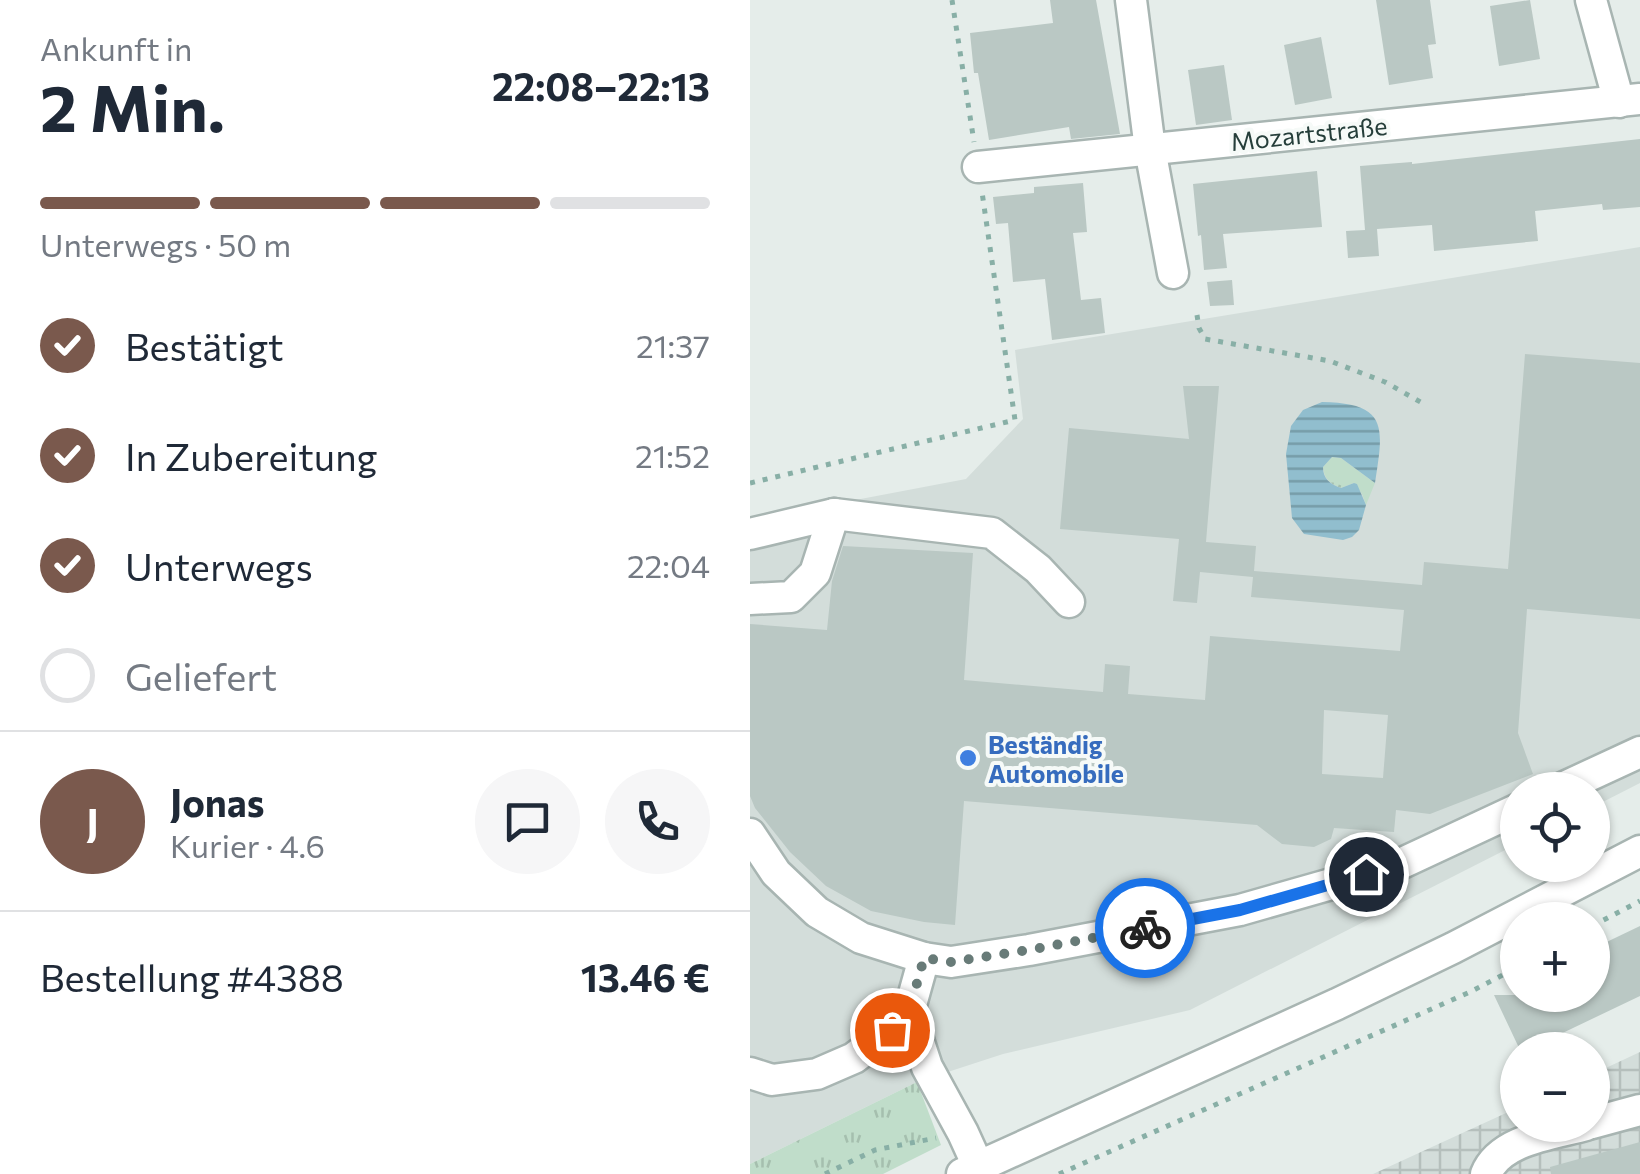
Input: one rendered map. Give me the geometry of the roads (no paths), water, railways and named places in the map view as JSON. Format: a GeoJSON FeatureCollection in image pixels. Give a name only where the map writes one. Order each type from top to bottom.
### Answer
{"type":"FeatureCollection","features":[{"type":"Feature","properties":{"kind":"street"},"geometry":{"type":"LineString","coordinates":[[1131,0],[1150,149],[1173,273]]}},
{"type":"Feature","properties":{"kind":"street"},"geometry":{"type":"LineString","coordinates":[[1591,0],[1630,101]]}},
{"type":"Feature","properties":{"kind":"street","name":"Mozartstraße"},"geometry":{"type":"LineString","coordinates":[[978,166],[1630,101]]}},
{"type":"Feature","properties":{"kind":"street"},"geometry":{"type":"LineString","coordinates":[[750,598],[790,597],[814,573],[834,514]]}},
{"type":"Feature","properties":{"kind":"street"},"geometry":{"type":"LineString","coordinates":[[750,534],[834,514],[992,534],[1038,569],[1069,602]]}},
{"type":"Feature","properties":{"kind":"street"},"geometry":{"type":"LineString","coordinates":[[1597,772],[1640,752]]}},
{"type":"Feature","properties":{"kind":"street"},"geometry":{"type":"LineString","coordinates":[[750,834],[776,874],[817,912],[861,938],[924,958],[951,962],[1240,910],[1398,866],[1500,818]]}},
{"type":"Feature","properties":{"kind":"street"},"geometry":{"type":"LineString","coordinates":[[909,1012],[928,1067],[963,1133],[970,1170],[1337,1004],[1640,851]]}},
{"type":"Feature","properties":{"kind":"street"},"geometry":{"type":"LineString","coordinates":[[750,1073],[772,1080],[817,1074],[854,1058],[909,1012],[924,958]]}},
{"type":"Feature","properties":{"kind":"street"},"geometry":{"type":"LineString","coordinates":[[1610,1118],[1640,1110]]}},
{"type":"Feature","properties":{"kind":"street"},"geometry":{"type":"LineString","coordinates":[[1486,1174],[1488,1167],[1508,1150],[1533,1142]]}},
{"type":"Feature","properties":{"kind":"water"},"geometry":{"type":"Polygon","coordinates":[[[1322,402],[1360,407],[1371,414],[1380,434],[1375,483],[1341,458],[1332,457],[1323,467],[1326,478],[1334,485],[1341,488],[1357,484],[1366,505],[1359,530],[1343,540],[1304,534],[1292,518],[1286,454],[1291,426],[1303,410],[1322,402]]]}},
{"type":"Feature","properties":{"kind":"place","name":"Beständig Automobile"},"geometry":{"type":"Point","coordinates":[968,758]}}]}
